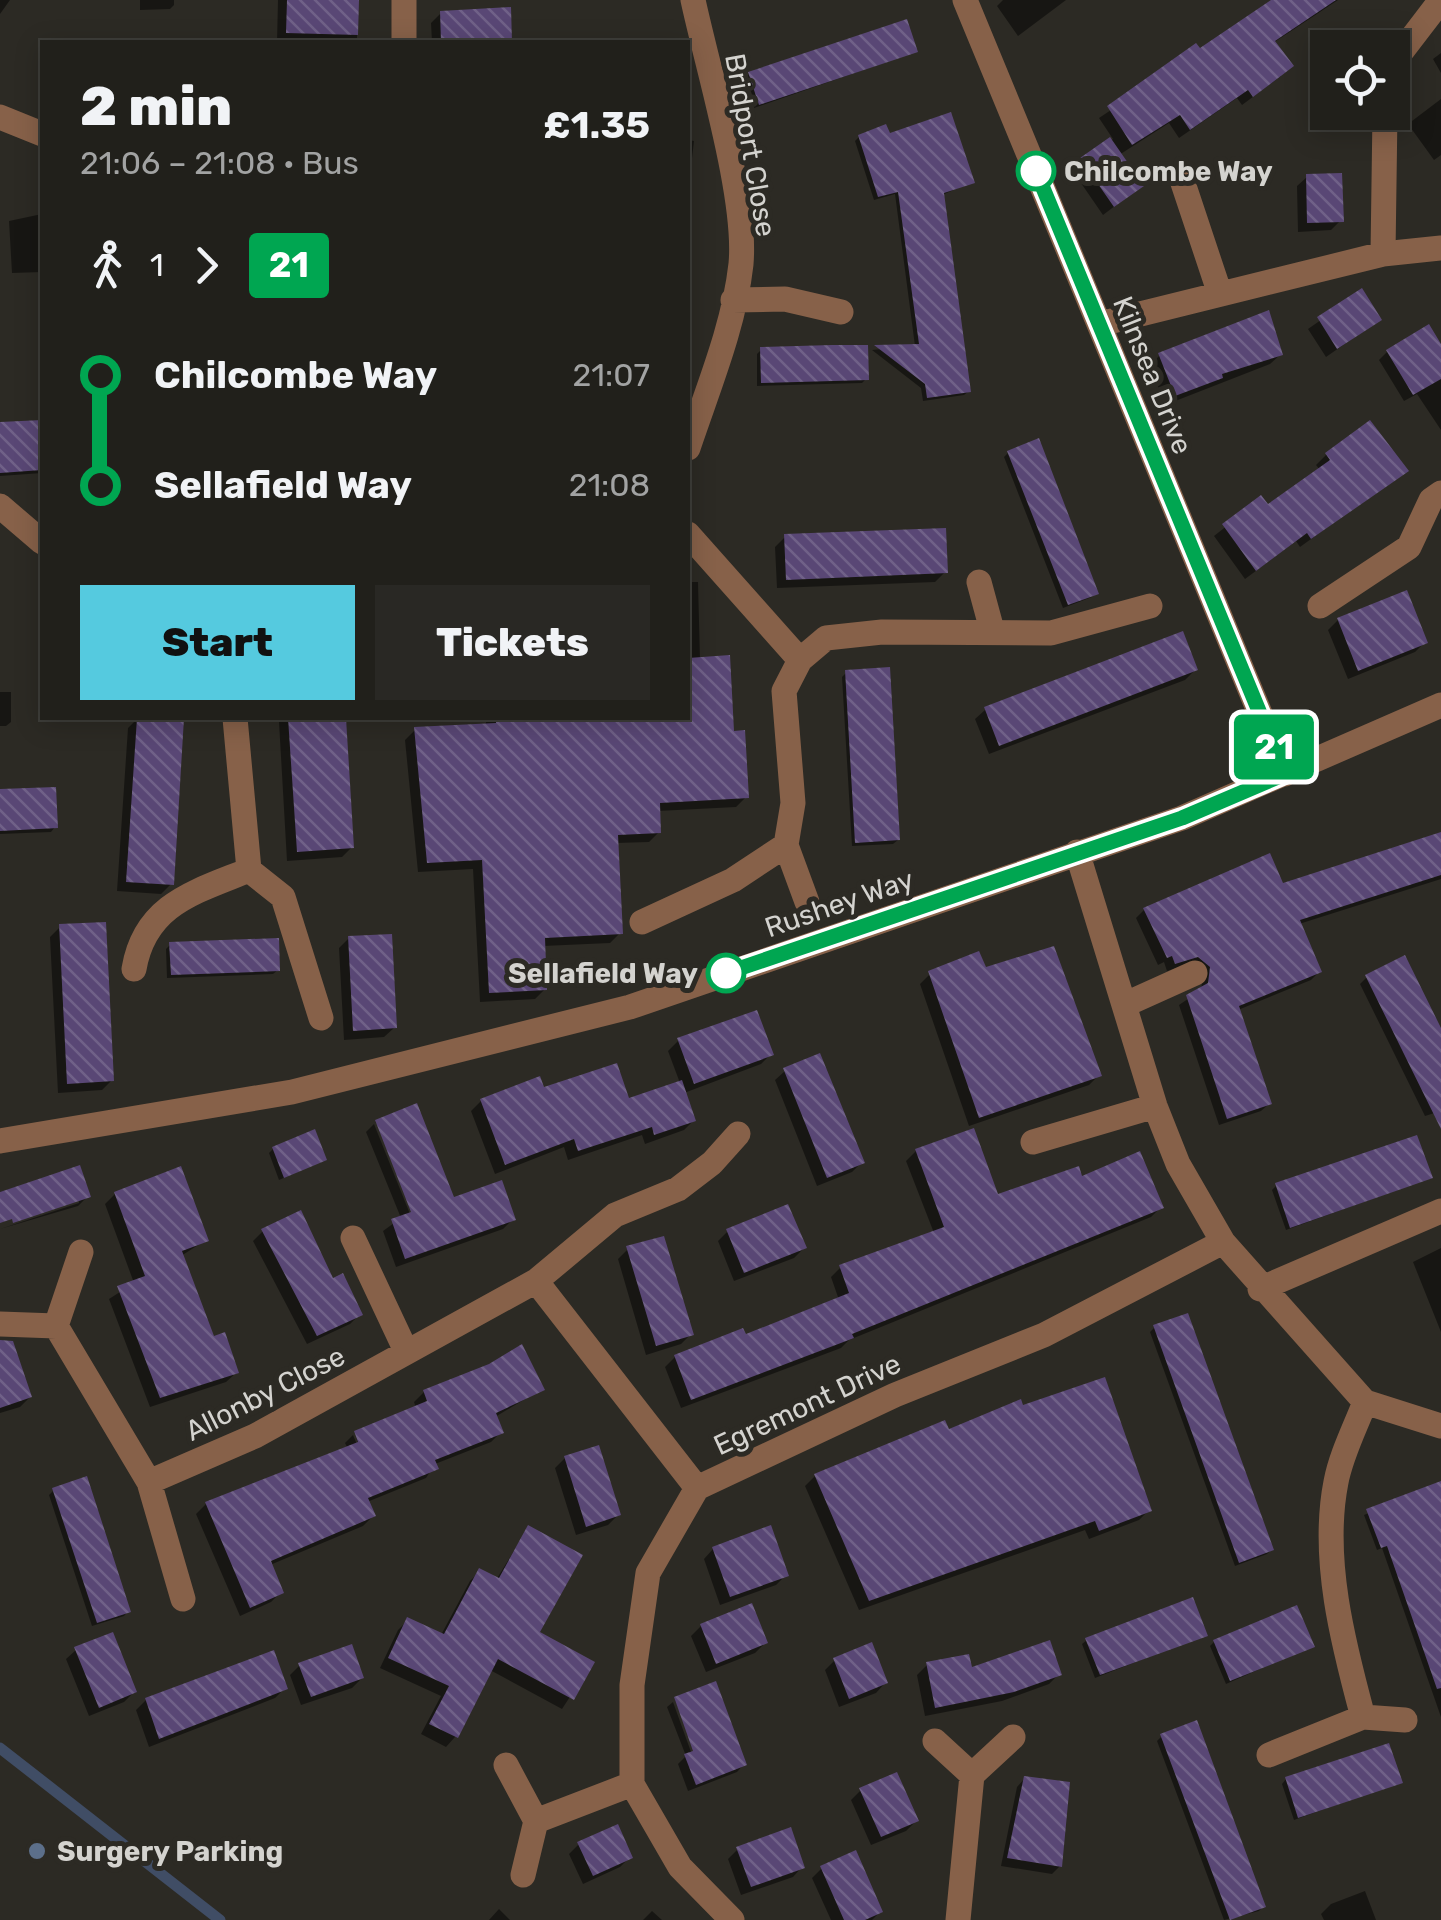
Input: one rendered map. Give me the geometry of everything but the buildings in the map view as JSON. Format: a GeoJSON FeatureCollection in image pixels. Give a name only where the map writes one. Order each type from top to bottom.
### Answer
{"type":"FeatureCollection","features":[{"type":"Feature","properties":{"kind":"street"},"geometry":{"type":"LineString","coordinates":[[404,0],[404,40]]}},
{"type":"Feature","properties":{"kind":"street","name":"Bridport Close"},"geometry":{"type":"LineString","coordinates":[[690,442],[722,348],[741,262],[735,194],[693,0]]}},
{"type":"Feature","properties":{"kind":"street","name":"Kilnsea Drive"},"geometry":{"type":"LineString","coordinates":[[965,0],[1285,774]]}},
{"type":"Feature","properties":{"kind":"street"},"geometry":{"type":"LineString","coordinates":[[1410,40],[1441,0]]}},
{"type":"Feature","properties":{"kind":"street"},"geometry":{"type":"LineString","coordinates":[[0,116],[40,133]]}},
{"type":"Feature","properties":{"kind":"street"},"geometry":{"type":"LineString","coordinates":[[1383,254],[1385,130]]}},
{"type":"Feature","properties":{"kind":"street"},"geometry":{"type":"LineString","coordinates":[[1182,180],[1220,291]]}},
{"type":"Feature","properties":{"kind":"street"},"geometry":{"type":"LineString","coordinates":[[1100,324],[1220,291],[1383,254],[1441,248]]}},
{"type":"Feature","properties":{"kind":"street"},"geometry":{"type":"LineString","coordinates":[[733,300],[784,299],[841,312]]}},
{"type":"Feature","properties":{"kind":"street"},"geometry":{"type":"LineString","coordinates":[[1320,606],[1409,547],[1431,500],[1441,493]]}},
{"type":"Feature","properties":{"kind":"street"},"geometry":{"type":"LineString","coordinates":[[0,506],[40,540]]}},
{"type":"Feature","properties":{"kind":"street"},"geometry":{"type":"LineString","coordinates":[[690,536],[800,660]]}},
{"type":"Feature","properties":{"kind":"street"},"geometry":{"type":"LineString","coordinates":[[979,582],[992,630]]}},
{"type":"Feature","properties":{"kind":"street"},"geometry":{"type":"LineString","coordinates":[[807,902],[786,844],[793,803],[784,691],[800,660],[826,638],[882,632],[1051,633],[1150,606]]}},
{"type":"Feature","properties":{"kind":"street","name":"Rushey Way"},"geometry":{"type":"LineString","coordinates":[[0,1142],[292,1092],[630,1007],[1182,818],[1441,705]]}},
{"type":"Feature","properties":{"kind":"street"},"geometry":{"type":"LineString","coordinates":[[235,720],[249,870],[283,897],[322,1018]]}},
{"type":"Feature","properties":{"kind":"street"},"geometry":{"type":"LineString","coordinates":[[642,922],[732,880],[786,844]]}},
{"type":"Feature","properties":{"kind":"street"},"geometry":{"type":"LineString","coordinates":[[1077,852],[1155,1106],[1178,1164],[1222,1242],[1365,1402],[1441,1426]]}},
{"type":"Feature","properties":{"kind":"street"},"geometry":{"type":"LineString","coordinates":[[134,969],[138,946],[172,902],[249,870]]}},
{"type":"Feature","properties":{"kind":"street"},"geometry":{"type":"LineString","coordinates":[[1124,1005],[1195,973]]}},
{"type":"Feature","properties":{"kind":"street"},"geometry":{"type":"LineString","coordinates":[[1033,1142],[1155,1106]]}},
{"type":"Feature","properties":{"kind":"street","name":"Allonby Close"},"geometry":{"type":"LineString","coordinates":[[148,1482],[255,1436],[406,1350],[482,1314],[536,1281],[615,1216],[678,1189],[712,1163],[738,1134]]}},
{"type":"Feature","properties":{"kind":"street"},"geometry":{"type":"LineString","coordinates":[[1260,1289],[1441,1211]]}},
{"type":"Feature","properties":{"kind":"street"},"geometry":{"type":"LineString","coordinates":[[353,1238],[406,1350]]}},
{"type":"Feature","properties":{"kind":"street","name":"Egremont Drive"},"geometry":{"type":"LineString","coordinates":[[632,1784],[632,1685],[648,1573],[697,1488],[895,1395],[1044,1336],[1222,1242]]}},
{"type":"Feature","properties":{"kind":"street"},"geometry":{"type":"LineString","coordinates":[[81,1252],[56,1326],[148,1482],[183,1599]]}},
{"type":"Feature","properties":{"kind":"street"},"geometry":{"type":"LineString","coordinates":[[536,1281],[697,1488]]}},
{"type":"Feature","properties":{"kind":"street"},"geometry":{"type":"LineString","coordinates":[[0,1324],[56,1326]]}},
{"type":"Feature","properties":{"kind":"street"},"geometry":{"type":"LineString","coordinates":[[1363,1717],[1342,1626],[1329,1524],[1337,1477],[1365,1402]]}},
{"type":"Feature","properties":{"kind":"street"},"geometry":{"type":"LineString","coordinates":[[1269,1755],[1363,1717],[1404,1720]]}},
{"type":"Feature","properties":{"kind":"street"},"geometry":{"type":"LineString","coordinates":[[958,1920],[972,1775],[1013,1737]]}},
{"type":"Feature","properties":{"kind":"street"},"geometry":{"type":"LineString","coordinates":[[936,1741],[972,1775]]}},
{"type":"Feature","properties":{"kind":"street"},"geometry":{"type":"LineString","coordinates":[[506,1766],[536,1821],[523,1876]]}},
{"type":"Feature","properties":{"kind":"street"},"geometry":{"type":"LineString","coordinates":[[536,1821],[632,1784],[680,1867],[732,1920]]}},
{"type":"Feature","properties":{"kind":"waterway"},"geometry":{"type":"LineString","coordinates":[[0,1748],[220,1920]]}},
{"type":"Feature","properties":{"kind":"bus line","name":"21"},"geometry":{"type":"LineString","coordinates":[[726,973],[1182,818],[1285,774],[1036,171]]}},
{"type":"Feature","properties":{"kind":"place","name":"Chilcombe Way"},"geometry":{"type":"Point","coordinates":[1036,171]}},
{"type":"Feature","properties":{"kind":"place","name":"Sellafield Way"},"geometry":{"type":"Point","coordinates":[726,973]}},
{"type":"Feature","properties":{"kind":"place","name":"Surgery Parking"},"geometry":{"type":"Point","coordinates":[37,1851]}}]}
